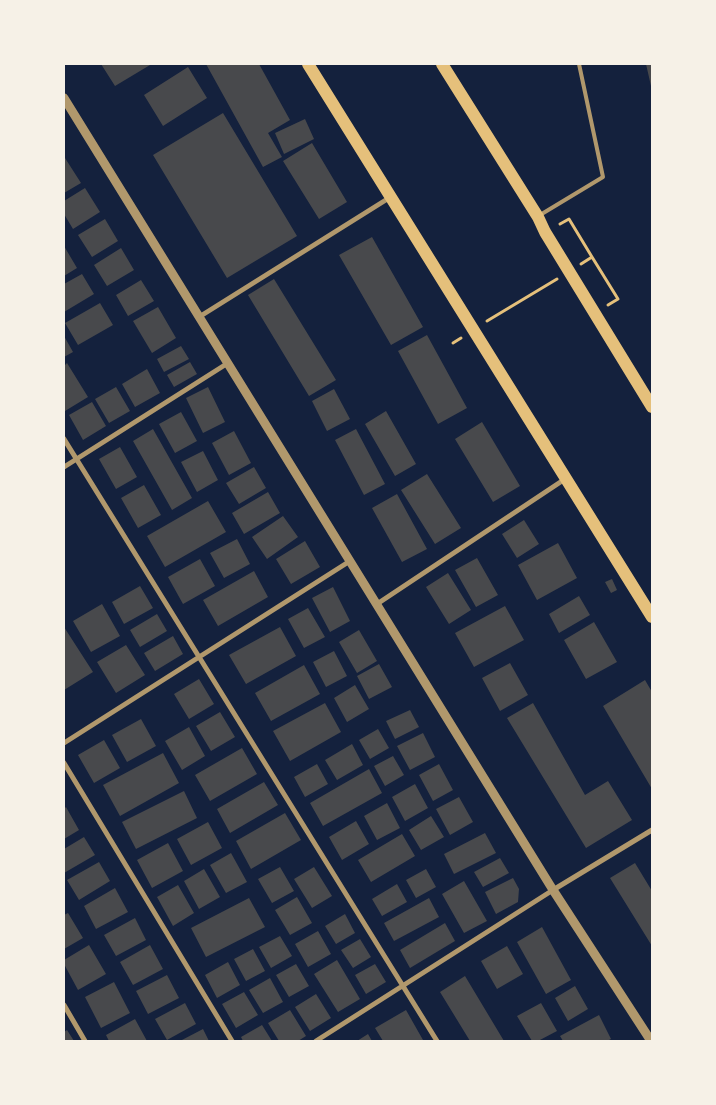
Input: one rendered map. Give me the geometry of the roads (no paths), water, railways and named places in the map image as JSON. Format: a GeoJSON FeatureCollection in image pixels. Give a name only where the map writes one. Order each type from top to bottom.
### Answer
{"type":"FeatureCollection","features":[{"type":"Feature","properties":{"kind":"main road"},"geometry":{"type":"LineString","coordinates":[[308,64],[652,617]]}},
{"type":"Feature","properties":{"kind":"main road"},"geometry":{"type":"LineString","coordinates":[[442,64],[538,217],[545,232],[652,407]]}},
{"type":"Feature","properties":{"kind":"street"},"geometry":{"type":"LineString","coordinates":[[64,98],[553,890],[651,1041]]}},
{"type":"Feature","properties":{"kind":"street"},"geometry":{"type":"LineString","coordinates":[[200,317],[391,197]]}},
{"type":"Feature","properties":{"kind":"street"},"geometry":{"type":"LineString","coordinates":[[64,466],[228,364]]}},
{"type":"Feature","properties":{"kind":"street"},"geometry":{"type":"LineString","coordinates":[[64,439],[438,1041]]}},
{"type":"Feature","properties":{"kind":"street"},"geometry":{"type":"LineString","coordinates":[[376,604],[565,479]]}},
{"type":"Feature","properties":{"kind":"street"},"geometry":{"type":"LineString","coordinates":[[64,743],[350,561]]}},
{"type":"Feature","properties":{"kind":"street"},"geometry":{"type":"LineString","coordinates":[[64,763],[232,1041]]}},
{"type":"Feature","properties":{"kind":"street"},"geometry":{"type":"LineString","coordinates":[[316,1041],[553,890],[652,830]]}},
{"type":"Feature","properties":{"kind":"street"},"geometry":{"type":"LineString","coordinates":[[64,1005],[85,1041]]}},
{"type":"Feature","properties":{"kind":"lane"},"geometry":{"type":"LineString","coordinates":[[538,217],[603,177],[580,64]]}}]}
